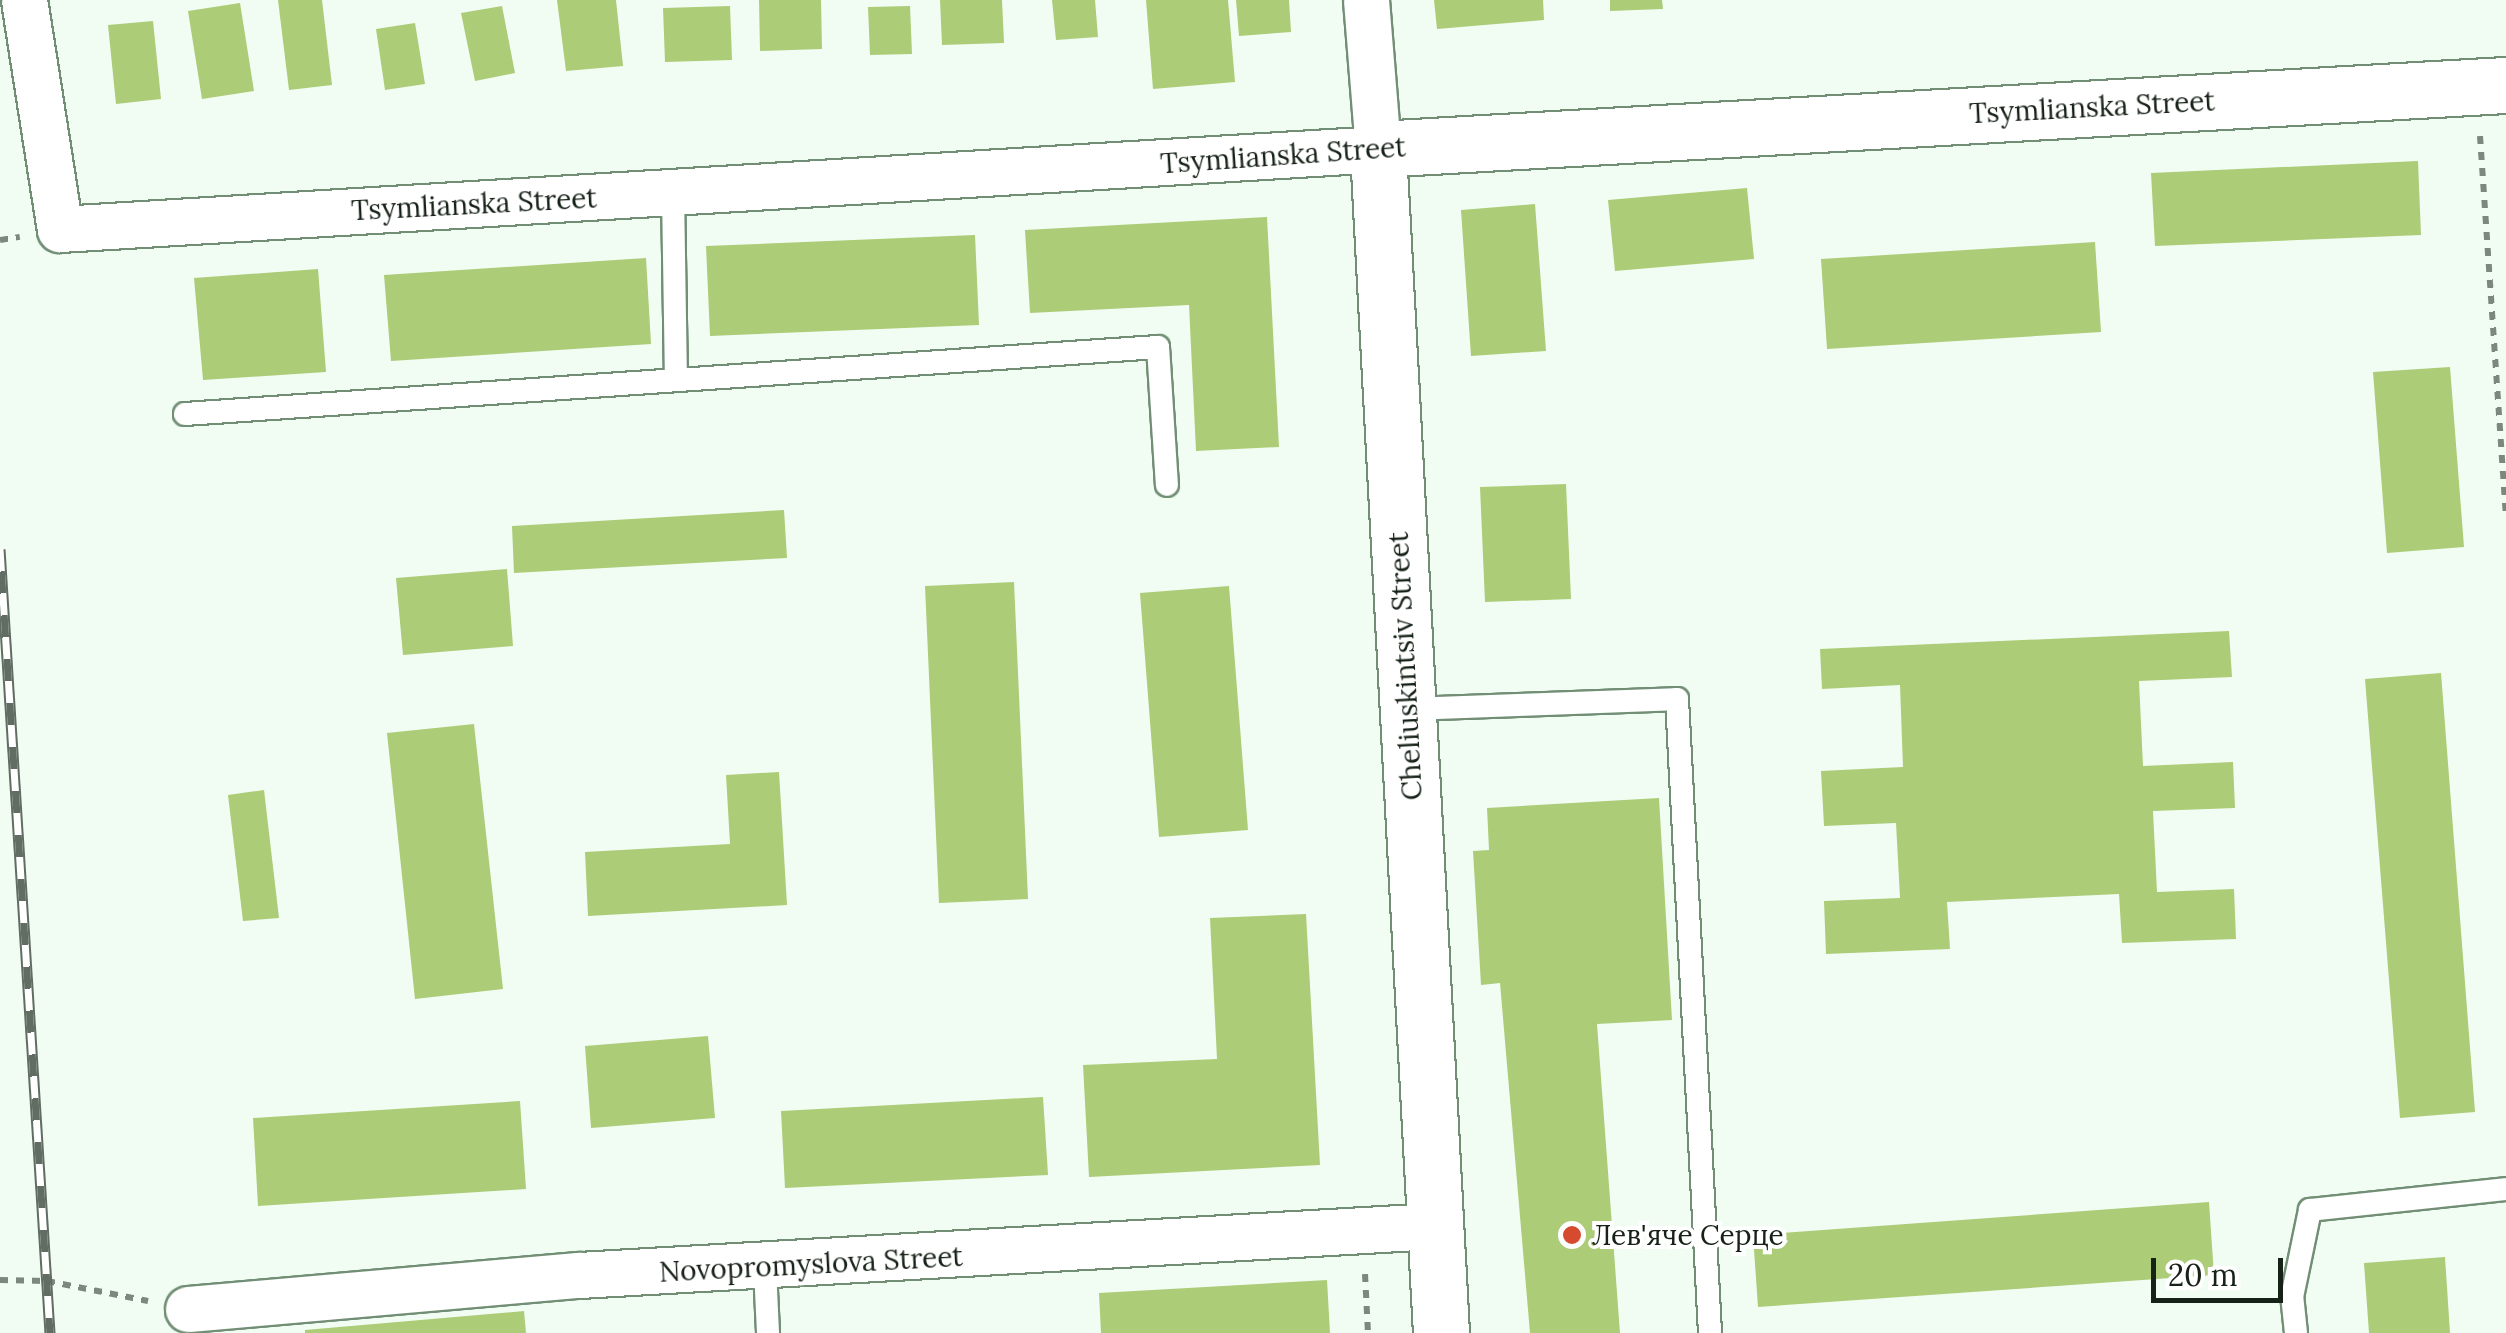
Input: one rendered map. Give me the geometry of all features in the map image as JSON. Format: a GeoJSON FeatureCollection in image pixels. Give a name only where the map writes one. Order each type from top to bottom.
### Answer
{"type":"FeatureCollection","features":[{"type":"Feature","properties":{"kind":"street","name":"Tsymlianska Street"},"geometry":{"type":"LineString","coordinates":[[24,0],[60,230],[2492,85]]}},
{"type":"Feature","properties":{"kind":"street","name":"Cheliuskintsiv Street"},"geometry":{"type":"LineString","coordinates":[[1366,0],[1378,149],[1441,1333]]}},
{"type":"Feature","properties":{"kind":"street","name":"Novopromyslova Street"},"geometry":{"type":"LineString","coordinates":[[187,1321],[578,1276],[765,1269],[1434,1226]]}},
{"type":"Feature","properties":{"kind":"lane"},"geometry":{"type":"LineString","coordinates":[[673,192],[676,380]]}},
{"type":"Feature","properties":{"kind":"lane"},"geometry":{"type":"LineString","coordinates":[[185,414],[1158,346],[1166,484]]}},
{"type":"Feature","properties":{"kind":"lane"},"geometry":{"type":"LineString","coordinates":[[1408,710],[1677,700],[1710,1333]]}},
{"type":"Feature","properties":{"kind":"lane"},"geometry":{"type":"LineString","coordinates":[[2296,1333],[2292,1298],[2310,1210],[2506,1189]]}},
{"type":"Feature","properties":{"kind":"lane"},"geometry":{"type":"LineString","coordinates":[[765,1269],[768,1333]]}},
{"type":"Feature","properties":{"kind":"path"},"geometry":{"type":"LineString","coordinates":[[2492,85],[2506,515]]}},
{"type":"Feature","properties":{"kind":"path"},"geometry":{"type":"LineString","coordinates":[[1362,1230],[1368,1333]]}},
{"type":"Feature","properties":{"kind":"path"},"geometry":{"type":"LineString","coordinates":[[0,1280],[47,1281],[187,1321]]}},
{"type":"Feature","properties":{"kind":"building"},"geometry":{"type":"Polygon","coordinates":[[[278,0],[322,0],[332,85],[289,90],[278,0]]]}},
{"type":"Feature","properties":{"kind":"building"},"geometry":{"type":"Polygon","coordinates":[[[557,0],[616,0],[623,66],[566,71],[557,0]]]}},
{"type":"Feature","properties":{"kind":"building"},"geometry":{"type":"Polygon","coordinates":[[[759,0],[821,0],[822,49],[760,51],[759,0]]]}},
{"type":"Feature","properties":{"kind":"building"},"geometry":{"type":"Polygon","coordinates":[[[940,0],[1002,0],[1004,43],[942,45],[940,0]]]}},
{"type":"Feature","properties":{"kind":"building"},"geometry":{"type":"Polygon","coordinates":[[[1052,0],[1095,0],[1098,37],[1056,40],[1052,0]]]}},
{"type":"Feature","properties":{"kind":"building"},"geometry":{"type":"Polygon","coordinates":[[[1146,0],[1228,0],[1235,82],[1153,89],[1146,0]]]}},
{"type":"Feature","properties":{"kind":"building"},"geometry":{"type":"Polygon","coordinates":[[[1236,0],[1289,0],[1291,32],[1239,36],[1236,0]]]}},
{"type":"Feature","properties":{"kind":"building"},"geometry":{"type":"Polygon","coordinates":[[[1434,0],[1543,0],[1544,20],[1437,29],[1434,0]]]}},
{"type":"Feature","properties":{"kind":"building"},"geometry":{"type":"Polygon","coordinates":[[[1610,0],[1662,0],[1663,9],[1610,11],[1610,0]]]}},
{"type":"Feature","properties":{"kind":"building"},"geometry":{"type":"Polygon","coordinates":[[[240,3],[254,91],[202,99],[188,11],[240,3]]]}},
{"type":"Feature","properties":{"kind":"building"},"geometry":{"type":"Polygon","coordinates":[[[502,6],[515,73],[475,81],[461,13],[502,6]]]}},
{"type":"Feature","properties":{"kind":"building"},"geometry":{"type":"Polygon","coordinates":[[[730,6],[732,60],[665,62],[663,8],[730,6]]]}},
{"type":"Feature","properties":{"kind":"building"},"geometry":{"type":"Polygon","coordinates":[[[910,6],[912,54],[870,55],[868,7],[910,6]]]}},
{"type":"Feature","properties":{"kind":"building"},"geometry":{"type":"Polygon","coordinates":[[[153,21],[161,99],[116,104],[108,25],[153,21]]]}},
{"type":"Feature","properties":{"kind":"building"},"geometry":{"type":"Polygon","coordinates":[[[415,23],[425,84],[385,90],[376,29],[415,23]]]}},
{"type":"Feature","properties":{"kind":"building"},"geometry":{"type":"Polygon","coordinates":[[[2418,161],[2421,235],[2155,246],[2151,173],[2418,161]]]}},
{"type":"Feature","properties":{"kind":"building"},"geometry":{"type":"Polygon","coordinates":[[[1747,188],[1754,259],[1615,271],[1608,200],[1747,188]]]}},
{"type":"Feature","properties":{"kind":"building"},"geometry":{"type":"Polygon","coordinates":[[[1535,204],[1546,351],[1471,356],[1461,210],[1535,204]]]}},
{"type":"Feature","properties":{"kind":"building"},"geometry":{"type":"Polygon","coordinates":[[[1267,217],[1279,447],[1196,451],[1189,305],[1030,313],[1025,230],[1267,217]]]}},
{"type":"Feature","properties":{"kind":"building"},"geometry":{"type":"Polygon","coordinates":[[[975,235],[979,325],[710,336],[706,246],[975,235]]]}},
{"type":"Feature","properties":{"kind":"building"},"geometry":{"type":"Polygon","coordinates":[[[2095,242],[2101,332],[1827,349],[1821,259],[2095,242]]]}},
{"type":"Feature","properties":{"kind":"building"},"geometry":{"type":"Polygon","coordinates":[[[646,258],[651,344],[391,361],[384,275],[646,258]]]}},
{"type":"Feature","properties":{"kind":"building"},"geometry":{"type":"Polygon","coordinates":[[[318,269],[326,372],[203,380],[194,278],[318,269]]]}},
{"type":"Feature","properties":{"kind":"building"},"geometry":{"type":"Polygon","coordinates":[[[2450,367],[2464,547],[2387,553],[2373,372],[2450,367]]]}},
{"type":"Feature","properties":{"kind":"building"},"geometry":{"type":"Polygon","coordinates":[[[1566,484],[1571,599],[1485,602],[1480,487],[1566,484]]]}},
{"type":"Feature","properties":{"kind":"building"},"geometry":{"type":"Polygon","coordinates":[[[784,510],[787,558],[514,573],[512,526],[784,510]]]}},
{"type":"Feature","properties":{"kind":"building"},"geometry":{"type":"Polygon","coordinates":[[[507,569],[513,646],[403,655],[396,578],[507,569]]]}},
{"type":"Feature","properties":{"kind":"building"},"geometry":{"type":"Polygon","coordinates":[[[1014,582],[1028,899],[939,903],[925,586],[1014,582]]]}},
{"type":"Feature","properties":{"kind":"building"},"geometry":{"type":"Polygon","coordinates":[[[1229,586],[1248,830],[1159,837],[1140,593],[1229,586]]]}},
{"type":"Feature","properties":{"kind":"building"},"geometry":{"type":"Polygon","coordinates":[[[2229,631],[2232,677],[2139,681],[2143,766],[2233,762],[2235,808],[2153,811],[2157,892],[2234,889],[2236,939],[2122,943],[2119,894],[1947,902],[1950,949],[1826,954],[1824,901],[1900,898],[1896,823],[1824,826],[1821,771],[1903,767],[1900,685],[1822,689],[1820,649],[2229,631]]]}},
{"type":"Feature","properties":{"kind":"building"},"geometry":{"type":"Polygon","coordinates":[[[2441,673],[2475,1112],[2400,1118],[2365,679],[2441,673]]]}},
{"type":"Feature","properties":{"kind":"building"},"geometry":{"type":"Polygon","coordinates":[[[474,724],[503,989],[415,999],[387,733],[474,724]]]}},
{"type":"Feature","properties":{"kind":"building"},"geometry":{"type":"Polygon","coordinates":[[[779,772],[787,905],[588,916],[585,852],[730,844],[726,775],[779,772]]]}},
{"type":"Feature","properties":{"kind":"building"},"geometry":{"type":"Polygon","coordinates":[[[264,790],[279,918],[243,921],[228,795],[264,790]]]}},
{"type":"Feature","properties":{"kind":"building"},"geometry":{"type":"Polygon","coordinates":[[[1659,798],[1672,1020],[1597,1024],[1620,1333],[1530,1333],[1500,983],[1481,985],[1473,851],[1489,850],[1487,808],[1659,798]]]}},
{"type":"Feature","properties":{"kind":"building"},"geometry":{"type":"Polygon","coordinates":[[[1306,914],[1320,1165],[1089,1177],[1083,1065],[1217,1059],[1210,918],[1306,914]]]}},
{"type":"Feature","properties":{"kind":"building"},"geometry":{"type":"Polygon","coordinates":[[[708,1036],[715,1118],[591,1128],[585,1046],[708,1036]]]}},
{"type":"Feature","properties":{"kind":"building"},"geometry":{"type":"Polygon","coordinates":[[[1043,1097],[1048,1175],[785,1188],[781,1111],[1043,1097]]]}},
{"type":"Feature","properties":{"kind":"building"},"geometry":{"type":"Polygon","coordinates":[[[520,1101],[526,1189],[258,1206],[253,1118],[520,1101]]]}},
{"type":"Feature","properties":{"kind":"building"},"geometry":{"type":"Polygon","coordinates":[[[2209,1202],[2214,1275],[1758,1307],[1753,1235],[2209,1202]]]}},
{"type":"Feature","properties":{"kind":"building"},"geometry":{"type":"Polygon","coordinates":[[[2445,1257],[2450,1333],[2369,1333],[2364,1263],[2445,1257]]]}},
{"type":"Feature","properties":{"kind":"building"},"geometry":{"type":"Polygon","coordinates":[[[1327,1280],[1330,1333],[1101,1333],[1099,1293],[1327,1280]]]}},
{"type":"Feature","properties":{"kind":"building"},"geometry":{"type":"Polygon","coordinates":[[[524,1311],[526,1333],[305,1333],[305,1330],[524,1311]]]}},
{"type":"Feature","properties":{"kind":"railway"},"geometry":{"type":"LineString","coordinates":[[0,549],[50,1333]]}},
{"type":"Feature","properties":{"kind":"place","name":"Лев'яче Серце"},"geometry":{"type":"Point","coordinates":[1572,1235]}}]}
